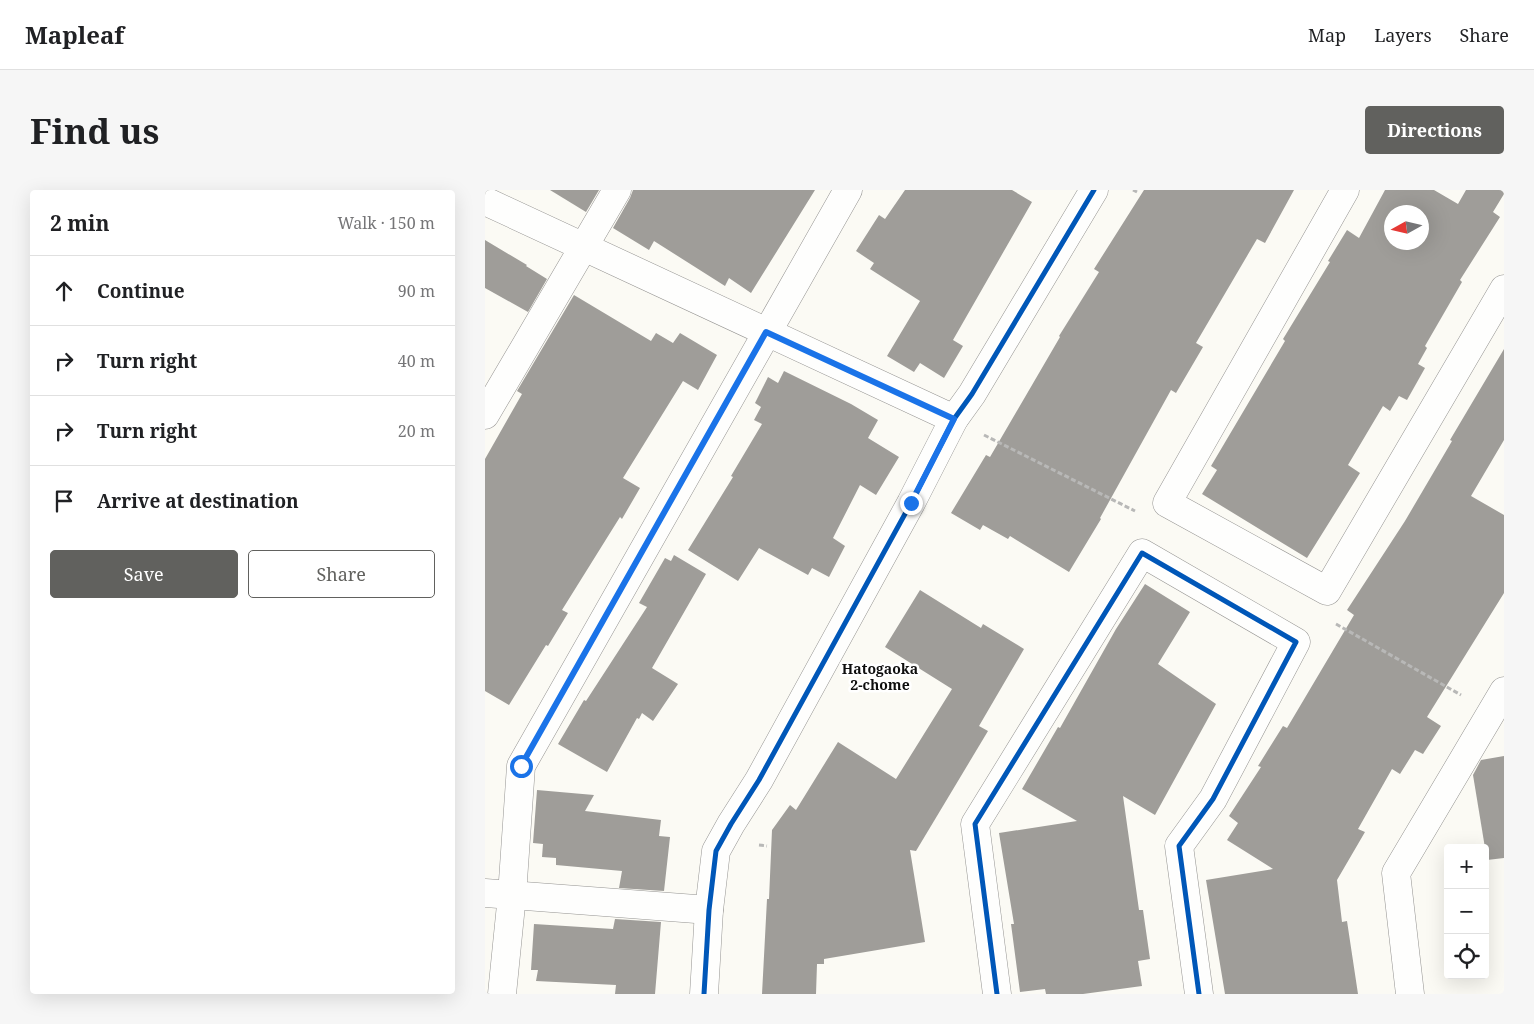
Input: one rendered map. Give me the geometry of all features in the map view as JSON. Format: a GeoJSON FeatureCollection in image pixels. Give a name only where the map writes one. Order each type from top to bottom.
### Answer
{"type":"FeatureCollection","features":[{"type":"Feature","properties":{"kind":"street"},"geometry":{"type":"LineString","coordinates":[[485,415],[617,190]]}},
{"type":"Feature","properties":{"kind":"street"},"geometry":{"type":"LineString","coordinates":[[502,994],[512,895],[521,766],[848,190]]}},
{"type":"Feature","properties":{"kind":"street"},"geometry":{"type":"LineString","coordinates":[[704,994],[709,910],[716,851],[759,780],[911,503],[954,419],[972,394],[1095,190]]}},
{"type":"Feature","properties":{"kind":"street"},"geometry":{"type":"LineString","coordinates":[[1345,190],[1167,503],[1327,592],[1504,289]]}},
{"type":"Feature","properties":{"kind":"street"},"geometry":{"type":"LineString","coordinates":[[485,201],[954,419]]}},
{"type":"Feature","properties":{"kind":"street"},"geometry":{"type":"LineString","coordinates":[[997,994],[975,824],[1142,553],[1296,642],[1213,799],[1179,846],[1199,994]]}},
{"type":"Feature","properties":{"kind":"street"},"geometry":{"type":"LineString","coordinates":[[1410,994],[1396,873],[1500,708]]}},
{"type":"Feature","properties":{"kind":"street"},"geometry":{"type":"LineString","coordinates":[[485,893],[709,910]]}},
{"type":"Feature","properties":{"kind":"building"},"geometry":{"type":"Polygon","coordinates":[[[550,190],[599,190],[586,212],[550,190]]]}},
{"type":"Feature","properties":{"kind":"building"},"geometry":{"type":"Polygon","coordinates":[[[633,190],[815,190],[751,293],[729,278],[725,286],[654,241],[649,250],[613,228],[633,190]]]}},
{"type":"Feature","properties":{"kind":"building"},"geometry":{"type":"Polygon","coordinates":[[[905,190],[1012,190],[1032,202],[953,340],[963,346],[944,378],[920,363],[914,372],[887,356],[920,301],[870,269],[874,263],[856,251],[879,215],[885,219],[905,190]]]}},
{"type":"Feature","properties":{"kind":"building"},"geometry":{"type":"Polygon","coordinates":[[[1144,190],[1294,190],[1265,243],[1257,239],[1196,343],[1203,347],[1176,393],[1171,390],[1101,519],[1069,572],[1010,536],[1008,539],[983,525],[980,530],[951,513],[986,455],[990,457],[1059,336],[1099,272],[1094,269],[1144,190]]]}},
{"type":"Feature","properties":{"kind":"building"},"geometry":{"type":"Polygon","coordinates":[[[1385,190],[1434,190],[1458,204],[1466,190],[1504,190],[1504,194],[1493,212],[1500,217],[1460,280],[1462,282],[1425,346],[1427,348],[1418,364],[1425,368],[1407,400],[1399,396],[1390,411],[1383,406],[1348,465],[1360,473],[1307,558],[1202,494],[1217,470],[1211,466],[1285,341],[1283,339],[1330,262],[1328,261],[1347,230],[1359,238],[1385,190]]]}},
{"type":"Feature","properties":{"kind":"building"},"geometry":{"type":"Polygon","coordinates":[[[485,240],[547,279],[528,312],[485,288],[485,240]]]}},
{"type":"Feature","properties":{"kind":"building"},"geometry":{"type":"Polygon","coordinates":[[[574,295],[651,341],[656,333],[673,343],[680,333],[717,355],[698,390],[683,381],[623,478],[640,488],[622,519],[620,517],[562,610],[568,613],[509,705],[485,691],[485,459],[522,394],[517,391],[574,295]]]}},
{"type":"Feature","properties":{"kind":"building"},"geometry":{"type":"Polygon","coordinates":[[[1504,349],[1504,440],[1471,496],[1504,515],[1504,593],[1427,717],[1441,726],[1423,754],[1415,750],[1400,774],[1392,769],[1358,829],[1365,832],[1337,880],[1342,922],[1347,921],[1358,994],[1225,994],[1206,880],[1273,869],[1227,840],[1238,823],[1229,816],[1261,767],[1258,766],[1283,726],[1287,728],[1354,615],[1347,610],[1405,521],[1504,349]]]}},
{"type":"Feature","properties":{"kind":"building"},"geometry":{"type":"Polygon","coordinates":[[[784,371],[851,404],[878,420],[868,438],[899,457],[876,495],[860,485],[833,538],[845,546],[829,577],[812,568],[808,575],[759,548],[738,581],[688,550],[733,477],[731,476],[762,424],[754,420],[761,407],[755,403],[768,377],[778,383],[784,371]]]}},
{"type":"Feature","properties":{"kind":"building"},"geometry":{"type":"Polygon","coordinates":[[[674,555],[706,574],[652,668],[678,684],[653,721],[642,713],[639,719],[637,718],[607,772],[558,744],[584,700],[586,701],[647,607],[639,603],[665,558],[671,561],[674,555]]]}},
{"type":"Feature","properties":{"kind":"building"},"geometry":{"type":"Polygon","coordinates":[[[1145,584],[1190,612],[1158,664],[1216,704],[1155,815],[1123,796],[1139,910],[1143,910],[1150,959],[1138,961],[1142,986],[1083,994],[1046,994],[1045,989],[1020,992],[1011,924],[1014,924],[999,833],[1077,821],[1022,789],[1058,727],[1060,728],[1116,629],[1145,584]]]}},
{"type":"Feature","properties":{"kind":"building"},"geometry":{"type":"Polygon","coordinates":[[[920,590],[981,628],[983,624],[1024,649],[979,726],[988,731],[916,851],[910,850],[925,942],[824,959],[824,964],[817,964],[816,994],[762,994],[772,830],[790,805],[796,810],[838,742],[896,779],[952,689],[885,647],[920,590]]]}},
{"type":"Feature","properties":{"kind":"building"},"geometry":{"type":"Polygon","coordinates":[[[1504,756],[1504,858],[1489,860],[1489,844],[1484,844],[1473,775],[1481,760],[1504,756]]]}},
{"type":"Feature","properties":{"kind":"building"},"geometry":{"type":"Polygon","coordinates":[[[537,790],[594,795],[585,811],[661,820],[659,836],[670,837],[664,891],[619,888],[622,871],[556,865],[556,858],[542,857],[543,844],[533,843],[537,790]]]}},
{"type":"Feature","properties":{"kind":"building"},"geometry":{"type":"Polygon","coordinates":[[[615,919],[661,922],[655,994],[615,994],[616,985],[536,981],[538,970],[531,970],[534,924],[613,929],[615,919]]]}},
{"type":"Feature","properties":{"kind":"cycle path"},"geometry":{"type":"LineString","coordinates":[[704,994],[709,910],[716,851],[759,780],[911,503],[954,419],[972,394],[1094,190]]}},
{"type":"Feature","properties":{"kind":"cycle path"},"geometry":{"type":"LineString","coordinates":[[997,994],[975,824],[1142,553],[1296,642],[1213,799],[1179,846],[1199,994]]}},
{"type":"Feature","properties":{"kind":"district","name":"Hatogaoka 2-chome"},"geometry":{"type":"Point","coordinates":[880,678]}},
{"type":"Feature","properties":{"kind":"route"},"geometry":{"type":"LineString","coordinates":[[521,766],[766,332],[954,419],[911,503]]}}]}
